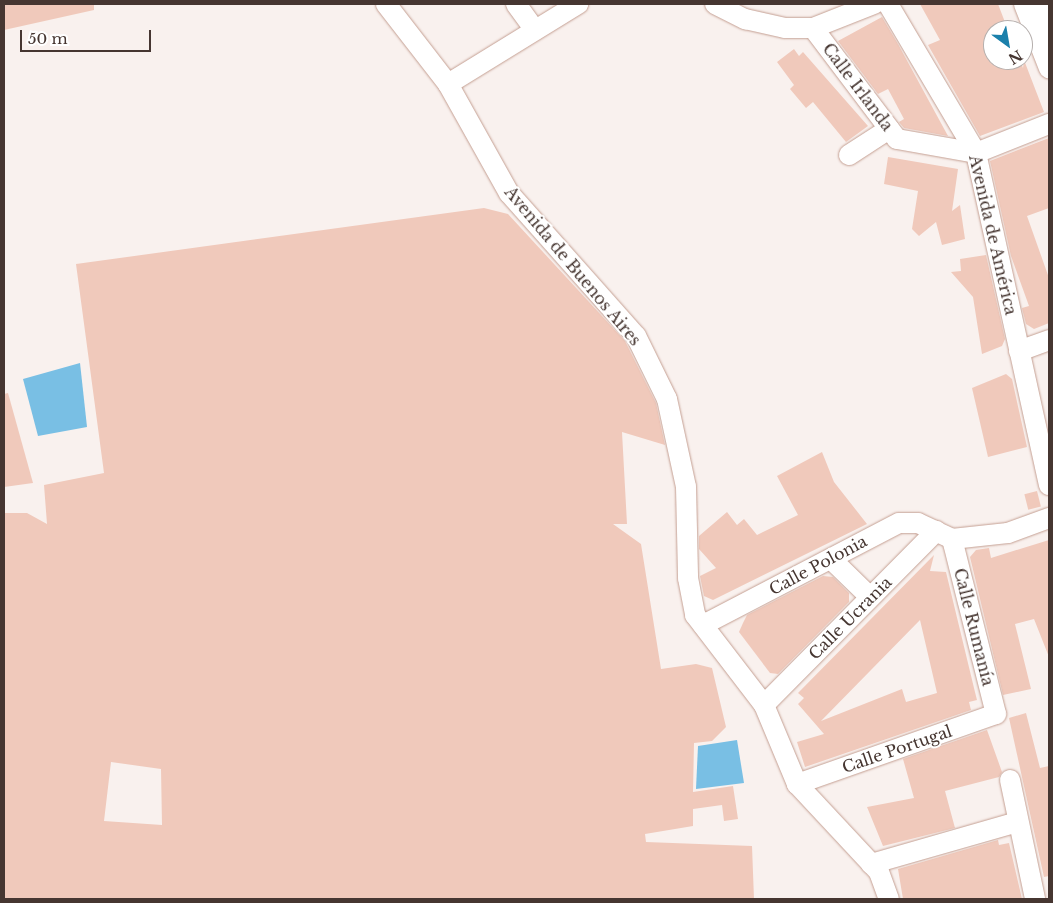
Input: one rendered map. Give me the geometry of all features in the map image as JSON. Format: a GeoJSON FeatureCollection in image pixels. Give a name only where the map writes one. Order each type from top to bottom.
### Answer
{"type":"FeatureCollection","features":[{"type":"Feature","properties":{"kind":"main road"},"geometry":{"type":"LineString","coordinates":[[1041,4],[1049,26]]}},
{"type":"Feature","properties":{"kind":"street","name":"Avenida de Buenos Aires"},"geometry":{"type":"LineString","coordinates":[[386,4],[448,84],[509,194],[636,336],[667,399],[686,486],[688,578],[699,620]]}},
{"type":"Feature","properties":{"kind":"street"},"geometry":{"type":"LineString","coordinates":[[516,4],[535,30]]}},
{"type":"Feature","properties":{"kind":"street"},"geometry":{"type":"LineString","coordinates":[[448,84],[578,4]]}},
{"type":"Feature","properties":{"kind":"street"},"geometry":{"type":"LineString","coordinates":[[715,4],[744,19],[785,28],[813,28],[874,4]]}},
{"type":"Feature","properties":{"kind":"street","name":"Avenida de América"},"geometry":{"type":"LineString","coordinates":[[888,4],[976,153],[1049,485]]}},
{"type":"Feature","properties":{"kind":"street"},"geometry":{"type":"LineString","coordinates":[[1024,4],[1049,68]]}},
{"type":"Feature","properties":{"kind":"street","name":"Calle Irlanda"},"geometry":{"type":"LineString","coordinates":[[813,28],[897,139],[976,153]]}},
{"type":"Feature","properties":{"kind":"street"},"geometry":{"type":"LineString","coordinates":[[976,153],[1049,124]]}},
{"type":"Feature","properties":{"kind":"street"},"geometry":{"type":"LineString","coordinates":[[849,155],[889,129]]}},
{"type":"Feature","properties":{"kind":"street"},"geometry":{"type":"LineString","coordinates":[[1019,351],[1049,340]]}},
{"type":"Feature","properties":{"kind":"street"},"geometry":{"type":"LineString","coordinates":[[944,535],[1008,533],[1049,518]]}},
{"type":"Feature","properties":{"kind":"street","name":"Calle Polonia"},"geometry":{"type":"LineString","coordinates":[[699,620],[831,559],[899,522],[918,523],[944,535]]}},
{"type":"Feature","properties":{"kind":"street","name":"Calle Ucrania"},"geometry":{"type":"LineString","coordinates":[[764,705],[870,597],[944,535]]}},
{"type":"Feature","properties":{"kind":"street","name":"Calle Rumanía"},"geometry":{"type":"LineString","coordinates":[[944,535],[996,714]]}},
{"type":"Feature","properties":{"kind":"street"},"geometry":{"type":"LineString","coordinates":[[831,559],[870,597]]}},
{"type":"Feature","properties":{"kind":"street"},"geometry":{"type":"LineString","coordinates":[[699,620],[764,705],[797,784],[871,864],[889,899]]}},
{"type":"Feature","properties":{"kind":"street","name":"Calle Portugal"},"geometry":{"type":"LineString","coordinates":[[797,784],[996,714]]}},
{"type":"Feature","properties":{"kind":"street"},"geometry":{"type":"LineString","coordinates":[[1010,780],[1035,899]]}},
{"type":"Feature","properties":{"kind":"street"},"geometry":{"type":"LineString","coordinates":[[871,864],[1018,822]]}},
{"type":"Feature","properties":{"kind":"water"},"geometry":{"type":"Polygon","coordinates":[[[80,363],[87,427],[38,436],[23,379],[80,363]]]}},
{"type":"Feature","properties":{"kind":"water"},"geometry":{"type":"Polygon","coordinates":[[[737,740],[744,783],[696,789],[698,746],[737,740]]]}},
{"type":"Feature","properties":{"kind":"building"},"geometry":{"type":"Polygon","coordinates":[[[4,4],[94,4],[94,10],[4,30],[4,4]]]}},
{"type":"Feature","properties":{"kind":"building"},"geometry":{"type":"Polygon","coordinates":[[[920,4],[998,4],[1004,20],[983,20],[983,70],[1028,70],[1044,112],[980,136],[928,45],[940,40],[920,4]]]}},
{"type":"Feature","properties":{"kind":"building"},"geometry":{"type":"Polygon","coordinates":[[[882,17],[948,136],[904,128],[899,122],[904,119],[888,89],[878,94],[838,41],[882,17]]]}},
{"type":"Feature","properties":{"kind":"building"},"geometry":{"type":"Polygon","coordinates":[[[794,49],[799,56],[803,52],[868,126],[846,142],[813,102],[806,108],[790,89],[794,85],[777,62],[794,49]]]}},
{"type":"Feature","properties":{"kind":"building"},"geometry":{"type":"Polygon","coordinates":[[[1049,138],[1049,208],[1027,216],[1049,278],[1049,323],[1034,329],[1026,324],[1022,308],[1029,306],[1011,256],[990,161],[1049,138]]]}},
{"type":"Feature","properties":{"kind":"building"},"geometry":{"type":"Polygon","coordinates":[[[888,157],[958,169],[952,211],[960,205],[965,239],[942,245],[936,222],[919,236],[912,229],[918,191],[884,184],[888,157]]]}},
{"type":"Feature","properties":{"kind":"building"},"geometry":{"type":"Polygon","coordinates":[[[484,208],[508,214],[625,341],[656,403],[665,445],[622,432],[627,524],[613,524],[641,544],[661,669],[696,664],[712,668],[726,727],[712,741],[694,743],[693,792],[733,786],[738,819],[724,821],[722,805],[693,809],[693,826],[645,834],[646,842],[752,846],[754,899],[4,899],[4,513],[27,513],[47,524],[44,485],[104,473],[76,264],[484,208]],[[111,762],[104,821],[162,825],[161,769],[111,762]]]}},
{"type":"Feature","properties":{"kind":"building"},"geometry":{"type":"Polygon","coordinates":[[[986,255],[1005,339],[1002,346],[982,354],[973,297],[951,272],[961,271],[960,259],[986,255]]]}},
{"type":"Feature","properties":{"kind":"building"},"geometry":{"type":"Polygon","coordinates":[[[1006,374],[1012,379],[1027,447],[988,457],[972,388],[1006,374]]]}},
{"type":"Feature","properties":{"kind":"building"},"geometry":{"type":"Polygon","coordinates":[[[8,393],[33,483],[4,487],[4,394],[8,393]]]}},
{"type":"Feature","properties":{"kind":"building"},"geometry":{"type":"Polygon","coordinates":[[[822,452],[834,482],[867,524],[713,600],[704,596],[700,576],[716,568],[699,549],[699,536],[727,512],[737,525],[744,519],[757,535],[798,515],[777,476],[822,452]]]}},
{"type":"Feature","properties":{"kind":"building"},"geometry":{"type":"Polygon","coordinates":[[[1037,491],[1041,507],[1028,510],[1024,494],[1037,491]]]}},
{"type":"Feature","properties":{"kind":"building"},"geometry":{"type":"Polygon","coordinates":[[[1049,540],[1049,657],[1034,619],[1015,624],[1031,689],[1003,695],[970,557],[976,550],[989,548],[991,558],[1049,540]]]}},
{"type":"Feature","properties":{"kind":"building"},"geometry":{"type":"Polygon","coordinates":[[[934,555],[930,571],[946,572],[977,700],[969,702],[971,710],[805,767],[797,742],[824,734],[798,704],[804,698],[798,693],[934,555]],[[920,620],[821,721],[902,689],[906,702],[937,693],[920,620]]]}},
{"type":"Feature","properties":{"kind":"building"},"geometry":{"type":"Polygon","coordinates":[[[823,576],[833,577],[849,593],[849,602],[778,674],[770,673],[739,632],[747,615],[823,576]]]}},
{"type":"Feature","properties":{"kind":"building"},"geometry":{"type":"Polygon","coordinates":[[[1026,713],[1040,768],[1049,766],[1049,876],[1044,877],[1009,718],[1026,713]]]}},
{"type":"Feature","properties":{"kind":"building"},"geometry":{"type":"Polygon","coordinates":[[[987,730],[1002,772],[999,777],[945,791],[955,828],[883,846],[867,807],[914,798],[903,759],[987,730]]]}},
{"type":"Feature","properties":{"kind":"building"},"geometry":{"type":"Polygon","coordinates":[[[998,840],[999,845],[1009,843],[1022,899],[903,899],[898,869],[998,840]]]}}]}
